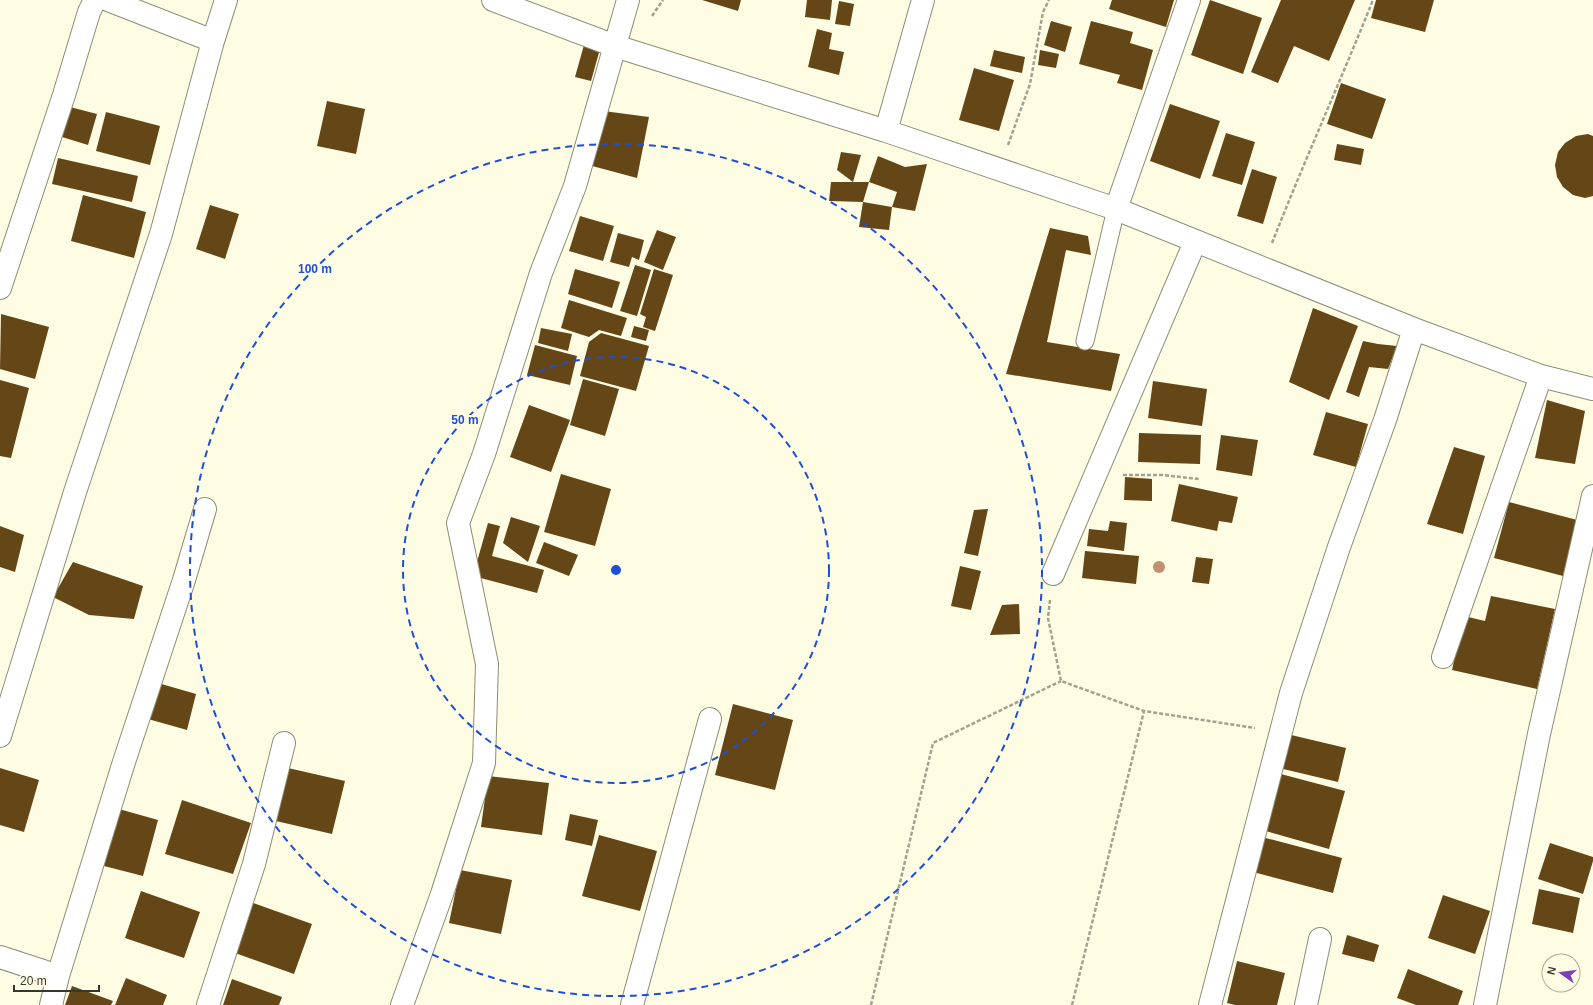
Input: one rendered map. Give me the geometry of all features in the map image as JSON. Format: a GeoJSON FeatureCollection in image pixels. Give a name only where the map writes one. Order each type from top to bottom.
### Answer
{"type":"FeatureCollection","features":[{"type":"Feature","properties":{"kind":"street"},"geometry":{"type":"LineString","coordinates":[[0,288],[62,103],[89,12],[95,0]]}},
{"type":"Feature","properties":{"kind":"street"},"geometry":{"type":"LineString","coordinates":[[108,0],[213,41]]}},
{"type":"Feature","properties":{"kind":"street"},"geometry":{"type":"LineString","coordinates":[[0,736],[76,492],[161,234],[213,41],[226,0]]}},
{"type":"Feature","properties":{"kind":"street"},"geometry":{"type":"LineString","coordinates":[[493,0],[615,46],[886,131],[1116,209],[1414,329],[1541,376],[1593,389]]}},
{"type":"Feature","properties":{"kind":"street"},"geometry":{"type":"LineString","coordinates":[[402,1005],[442,894],[484,763],[487,664],[458,523],[484,454],[541,273],[575,186],[628,0]]}},
{"type":"Feature","properties":{"kind":"street"},"geometry":{"type":"LineString","coordinates":[[886,131],[923,0]]}},
{"type":"Feature","properties":{"kind":"street"},"geometry":{"type":"LineString","coordinates":[[1116,209],[1189,0]]}},
{"type":"Feature","properties":{"kind":"street"},"geometry":{"type":"LineString","coordinates":[[1053,574],[1196,242]]}},
{"type":"Feature","properties":{"kind":"street"},"geometry":{"type":"LineString","coordinates":[[1210,1005],[1290,693],[1339,547],[1385,420],[1414,329]]}},
{"type":"Feature","properties":{"kind":"street"},"geometry":{"type":"LineString","coordinates":[[1443,657],[1541,376]]}},
{"type":"Feature","properties":{"kind":"street"},"geometry":{"type":"LineString","coordinates":[[1485,1005],[1539,734],[1593,496]]}},
{"type":"Feature","properties":{"kind":"street"},"geometry":{"type":"LineString","coordinates":[[51,1005],[58,976],[123,765],[184,580],[204,509]]}},
{"type":"Feature","properties":{"kind":"street"},"geometry":{"type":"LineString","coordinates":[[632,1005],[710,719]]}},
{"type":"Feature","properties":{"kind":"street"},"geometry":{"type":"LineString","coordinates":[[208,1005],[254,864],[284,743]]}},
{"type":"Feature","properties":{"kind":"street"},"geometry":{"type":"LineString","coordinates":[[1306,1005],[1320,939]]}},
{"type":"Feature","properties":{"kind":"street"},"geometry":{"type":"LineString","coordinates":[[0,957],[58,976]]}},
{"type":"Feature","properties":{"kind":"lane"},"geometry":{"type":"LineString","coordinates":[[1084,342],[1116,209]]}},
{"type":"Feature","properties":{"kind":"path"},"geometry":{"type":"LineString","coordinates":[[999,170],[1030,84],[1043,12],[1048,0]]}},
{"type":"Feature","properties":{"kind":"path"},"geometry":{"type":"LineString","coordinates":[[1262,268],[1287,204],[1373,0]]}},
{"type":"Feature","properties":{"kind":"path"},"geometry":{"type":"LineString","coordinates":[[1097,472],[1110,475],[1162,475],[1199,479]]}},
{"type":"Feature","properties":{"kind":"path"},"geometry":{"type":"LineString","coordinates":[[1053,574],[1048,618],[1061,681]]}},
{"type":"Feature","properties":{"kind":"path"},"geometry":{"type":"LineString","coordinates":[[871,1005],[933,743],[1061,681],[1144,711],[1281,732]]}},
{"type":"Feature","properties":{"kind":"path"},"geometry":{"type":"LineString","coordinates":[[1072,1005],[1144,711]]}},
{"type":"Feature","properties":{"kind":"building"},"geometry":{"type":"Polygon","coordinates":[[[702,0],[741,0],[738,11],[702,0]]]}},
{"type":"Feature","properties":{"kind":"building"},"geometry":{"type":"Polygon","coordinates":[[[807,0],[832,0],[830,20],[805,17],[807,0]]]}},
{"type":"Feature","properties":{"kind":"building"},"geometry":{"type":"Polygon","coordinates":[[[1112,0],[1174,0],[1166,27],[1109,9],[1112,0]]]}},
{"type":"Feature","properties":{"kind":"building"},"geometry":{"type":"Polygon","coordinates":[[[1210,0],[1262,18],[1243,74],[1191,55],[1210,0]]]}},
{"type":"Feature","properties":{"kind":"building"},"geometry":{"type":"Polygon","coordinates":[[[1281,0],[1355,0],[1329,61],[1294,46],[1278,83],[1251,72],[1281,0]]]}},
{"type":"Feature","properties":{"kind":"building"},"geometry":{"type":"Polygon","coordinates":[[[1376,0],[1434,0],[1425,32],[1371,18],[1376,0]]]}},
{"type":"Feature","properties":{"kind":"building"},"geometry":{"type":"Polygon","coordinates":[[[839,1],[854,4],[850,26],[835,24],[839,1]]]}},
{"type":"Feature","properties":{"kind":"building"},"geometry":{"type":"Polygon","coordinates":[[[1051,21],[1072,27],[1065,52],[1044,45],[1051,21]]]}},
{"type":"Feature","properties":{"kind":"building"},"geometry":{"type":"Polygon","coordinates":[[[1091,21],[1133,32],[1130,43],[1153,50],[1142,90],[1117,83],[1120,75],[1079,64],[1091,21]]]}},
{"type":"Feature","properties":{"kind":"building"},"geometry":{"type":"Polygon","coordinates":[[[817,29],[832,33],[829,49],[844,52],[839,75],[808,67],[817,29]]]}},
{"type":"Feature","properties":{"kind":"building"},"geometry":{"type":"Polygon","coordinates":[[[584,45],[600,49],[591,81],[575,77],[584,45]]]}},
{"type":"Feature","properties":{"kind":"building"},"geometry":{"type":"Polygon","coordinates":[[[994,50],[1025,57],[1022,73],[990,66],[994,50]]]}},
{"type":"Feature","properties":{"kind":"building"},"geometry":{"type":"Polygon","coordinates":[[[1040,50],[1059,54],[1056,68],[1038,65],[1040,50]]]}},
{"type":"Feature","properties":{"kind":"building"},"geometry":{"type":"Polygon","coordinates":[[[974,68],[1014,80],[999,131],[959,120],[974,68]]]}},
{"type":"Feature","properties":{"kind":"building"},"geometry":{"type":"Polygon","coordinates":[[[1341,83],[1386,99],[1372,139],[1327,124],[1341,83]]]}},
{"type":"Feature","properties":{"kind":"building"},"geometry":{"type":"Polygon","coordinates":[[[327,101],[365,109],[356,154],[317,146],[327,101]]]}},
{"type":"Feature","properties":{"kind":"building"},"geometry":{"type":"Polygon","coordinates":[[[1170,104],[1220,121],[1200,179],[1150,161],[1170,104]]]}},
{"type":"Feature","properties":{"kind":"building"},"geometry":{"type":"Polygon","coordinates":[[[70,107],[97,114],[88,145],[62,137],[70,107]]]}},
{"type":"Feature","properties":{"kind":"building"},"geometry":{"type":"Polygon","coordinates":[[[596,110],[649,117],[637,178],[581,163],[596,110]]]}},
{"type":"Feature","properties":{"kind":"building"},"geometry":{"type":"Polygon","coordinates":[[[106,112],[160,126],[150,165],[96,151],[106,112]]]}},
{"type":"Feature","properties":{"kind":"building"},"geometry":{"type":"Polygon","coordinates":[[[1226,133],[1255,142],[1242,185],[1212,176],[1226,133]]]}},
{"type":"Feature","properties":{"kind":"building"},"geometry":{"type":"Polygon","coordinates":[[[1588,134],[1593,136],[1593,196],[1585,198],[1573,195],[1563,187],[1557,177],[1555,165],[1558,152],[1565,143],[1576,136],[1588,134]]]}},
{"type":"Feature","properties":{"kind":"building"},"geometry":{"type":"Polygon","coordinates":[[[1337,144],[1364,149],[1361,165],[1334,160],[1337,144]]]}},
{"type":"Feature","properties":{"kind":"building"},"geometry":{"type":"Polygon","coordinates":[[[841,152],[861,155],[853,182],[837,170],[841,152]]]}},
{"type":"Feature","properties":{"kind":"building"},"geometry":{"type":"Polygon","coordinates":[[[878,156],[905,167],[927,164],[915,211],[892,207],[897,192],[869,182],[878,156]]]}},
{"type":"Feature","properties":{"kind":"building"},"geometry":{"type":"Polygon","coordinates":[[[58,158],[138,176],[132,202],[52,184],[58,158]]]}},
{"type":"Feature","properties":{"kind":"building"},"geometry":{"type":"Polygon","coordinates":[[[1252,169],[1277,177],[1263,224],[1237,216],[1252,169]]]}},
{"type":"Feature","properties":{"kind":"building"},"geometry":{"type":"Polygon","coordinates":[[[831,182],[869,182],[863,202],[829,201],[831,182]]]}},
{"type":"Feature","properties":{"kind":"building"},"geometry":{"type":"Polygon","coordinates":[[[83,195],[146,212],[134,258],[71,241],[83,195]]]}},
{"type":"Feature","properties":{"kind":"building"},"geometry":{"type":"Polygon","coordinates":[[[863,202],[892,207],[889,230],[859,227],[863,202]]]}},
{"type":"Feature","properties":{"kind":"building"},"geometry":{"type":"Polygon","coordinates":[[[210,205],[239,214],[225,259],[196,249],[210,205]]]}},
{"type":"Feature","properties":{"kind":"building"},"geometry":{"type":"Polygon","coordinates":[[[580,216],[614,226],[603,261],[569,251],[580,216]]]}},
{"type":"Feature","properties":{"kind":"building"},"geometry":{"type":"Polygon","coordinates":[[[1050,228],[1088,236],[1091,255],[1066,250],[1047,342],[1120,354],[1111,391],[1006,374],[1050,228]]]}},
{"type":"Feature","properties":{"kind":"building"},"geometry":{"type":"Polygon","coordinates":[[[657,230],[676,237],[663,270],[644,262],[657,230]]]}},
{"type":"Feature","properties":{"kind":"building"},"geometry":{"type":"Polygon","coordinates":[[[618,233],[644,240],[639,260],[632,257],[629,267],[610,262],[618,233]]]}},
{"type":"Feature","properties":{"kind":"building"},"geometry":{"type":"Polygon","coordinates":[[[635,265],[651,270],[637,316],[620,311],[635,265]]]}},
{"type":"Feature","properties":{"kind":"building"},"geometry":{"type":"Polygon","coordinates":[[[575,269],[620,282],[612,308],[568,294],[575,269]]]}},
{"type":"Feature","properties":{"kind":"building"},"geometry":{"type":"Polygon","coordinates":[[[654,269],[673,275],[655,331],[643,327],[646,317],[640,314],[654,269]]]}},
{"type":"Feature","properties":{"kind":"building"},"geometry":{"type":"Polygon","coordinates":[[[569,300],[627,318],[621,336],[599,330],[589,337],[561,328],[569,300]]]}},
{"type":"Feature","properties":{"kind":"building"},"geometry":{"type":"Polygon","coordinates":[[[1313,308],[1358,326],[1329,400],[1289,382],[1313,308]]]}},
{"type":"Feature","properties":{"kind":"building"},"geometry":{"type":"Polygon","coordinates":[[[1,314],[49,327],[35,379],[0,369],[1,314]]]}},
{"type":"Feature","properties":{"kind":"building"},"geometry":{"type":"Polygon","coordinates":[[[634,326],[649,330],[646,341],[631,337],[634,326]]]}},
{"type":"Feature","properties":{"kind":"building"},"geometry":{"type":"Polygon","coordinates":[[[541,328],[572,334],[568,351],[538,343],[541,328]]]}},
{"type":"Feature","properties":{"kind":"building"},"geometry":{"type":"Polygon","coordinates":[[[601,333],[649,346],[636,391],[580,376],[589,342],[601,333]]]}},
{"type":"Feature","properties":{"kind":"building"},"geometry":{"type":"Polygon","coordinates":[[[1363,341],[1397,346],[1388,369],[1369,367],[1359,397],[1346,392],[1363,341]]]}},
{"type":"Feature","properties":{"kind":"building"},"geometry":{"type":"Polygon","coordinates":[[[535,345],[577,356],[570,385],[527,375],[535,345]]]}},
{"type":"Feature","properties":{"kind":"building"},"geometry":{"type":"Polygon","coordinates":[[[583,379],[619,389],[605,436],[570,425],[583,379]]]}},
{"type":"Feature","properties":{"kind":"building"},"geometry":{"type":"Polygon","coordinates":[[[0,380],[29,388],[11,458],[0,456],[0,380]]]}},
{"type":"Feature","properties":{"kind":"building"},"geometry":{"type":"Polygon","coordinates":[[[1153,381],[1207,389],[1202,426],[1148,418],[1153,381]]]}},
{"type":"Feature","properties":{"kind":"building"},"geometry":{"type":"Polygon","coordinates":[[[1547,400],[1585,411],[1575,464],[1535,458],[1547,400]]]}},
{"type":"Feature","properties":{"kind":"building"},"geometry":{"type":"Polygon","coordinates":[[[529,405],[570,420],[551,472],[510,457],[529,405]]]}},
{"type":"Feature","properties":{"kind":"building"},"geometry":{"type":"Polygon","coordinates":[[[1326,412],[1368,424],[1356,467],[1313,455],[1326,412]]]}},
{"type":"Feature","properties":{"kind":"building"},"geometry":{"type":"Polygon","coordinates":[[[1139,433],[1201,435],[1200,464],[1138,462],[1139,433]]]}},
{"type":"Feature","properties":{"kind":"building"},"geometry":{"type":"Polygon","coordinates":[[[1221,435],[1258,440],[1252,476],[1216,470],[1221,435]]]}},
{"type":"Feature","properties":{"kind":"building"},"geometry":{"type":"Polygon","coordinates":[[[1454,447],[1485,456],[1463,534],[1427,524],[1454,447]]]}},
{"type":"Feature","properties":{"kind":"building"},"geometry":{"type":"Polygon","coordinates":[[[561,474],[611,489],[595,546],[544,532],[561,474]]]}},
{"type":"Feature","properties":{"kind":"building"},"geometry":{"type":"Polygon","coordinates":[[[1125,477],[1152,479],[1152,501],[1124,500],[1125,477]]]}},
{"type":"Feature","properties":{"kind":"building"},"geometry":{"type":"Polygon","coordinates":[[[1179,484],[1238,497],[1232,523],[1219,521],[1217,531],[1171,521],[1179,484]]]}},
{"type":"Feature","properties":{"kind":"building"},"geometry":{"type":"Polygon","coordinates":[[[1509,502],[1577,520],[1563,576],[1494,558],[1509,502]]]}},
{"type":"Feature","properties":{"kind":"building"},"geometry":{"type":"Polygon","coordinates":[[[988,509],[978,556],[964,553],[974,510],[988,509]]]}},
{"type":"Feature","properties":{"kind":"building"},"geometry":{"type":"Polygon","coordinates":[[[511,517],[540,526],[528,562],[503,543],[511,517]]]}},
{"type":"Feature","properties":{"kind":"building"},"geometry":{"type":"Polygon","coordinates":[[[1110,521],[1127,523],[1124,551],[1087,546],[1089,529],[1108,531],[1110,521]]]}},
{"type":"Feature","properties":{"kind":"building"},"geometry":{"type":"Polygon","coordinates":[[[488,523],[500,526],[492,556],[544,570],[537,593],[473,576],[488,523]]]}},
{"type":"Feature","properties":{"kind":"building"},"geometry":{"type":"Polygon","coordinates":[[[0,526],[24,535],[15,572],[0,567],[0,526]]]}},
{"type":"Feature","properties":{"kind":"building"},"geometry":{"type":"Polygon","coordinates":[[[544,542],[578,555],[569,576],[536,563],[544,542]]]}},
{"type":"Feature","properties":{"kind":"building"},"geometry":{"type":"Polygon","coordinates":[[[1085,551],[1139,556],[1136,584],[1082,578],[1085,551]]]}},
{"type":"Feature","properties":{"kind":"building"},"geometry":{"type":"Polygon","coordinates":[[[1196,557],[1213,559],[1209,584],[1192,582],[1196,557]]]}},
{"type":"Feature","properties":{"kind":"building"},"geometry":{"type":"Polygon","coordinates":[[[73,562],[143,586],[134,619],[89,615],[53,597],[73,562]]]}},
{"type":"Feature","properties":{"kind":"building"},"geometry":{"type":"Polygon","coordinates":[[[960,566],[981,571],[971,610],[951,606],[960,566]]]}},
{"type":"Feature","properties":{"kind":"building"},"geometry":{"type":"Polygon","coordinates":[[[1491,596],[1555,609],[1537,689],[1452,670],[1464,616],[1485,621],[1491,596]]]}},
{"type":"Feature","properties":{"kind":"building"},"geometry":{"type":"Polygon","coordinates":[[[1019,604],[1020,634],[990,635],[1002,605],[1019,604]]]}},
{"type":"Feature","properties":{"kind":"building"},"geometry":{"type":"Polygon","coordinates":[[[158,683],[196,694],[187,730],[148,719],[158,683]]]}},
{"type":"Feature","properties":{"kind":"building"},"geometry":{"type":"Polygon","coordinates":[[[733,704],[793,720],[775,790],[715,775],[733,704]]]}},
{"type":"Feature","properties":{"kind":"building"},"geometry":{"type":"Polygon","coordinates":[[[1287,734],[1346,748],[1338,782],[1279,768],[1287,734]]]}},
{"type":"Feature","properties":{"kind":"building"},"geometry":{"type":"Polygon","coordinates":[[[0,768],[39,780],[24,832],[0,825],[0,768]]]}},
{"type":"Feature","properties":{"kind":"building"},"geometry":{"type":"Polygon","coordinates":[[[288,768],[345,781],[332,834],[276,821],[288,768]]]}},
{"type":"Feature","properties":{"kind":"building"},"geometry":{"type":"Polygon","coordinates":[[[1277,773],[1345,791],[1329,849],[1262,830],[1277,773]]]}},
{"type":"Feature","properties":{"kind":"building"},"geometry":{"type":"Polygon","coordinates":[[[488,776],[549,783],[542,835],[481,827],[488,776]]]}},
{"type":"Feature","properties":{"kind":"building"},"geometry":{"type":"Polygon","coordinates":[[[182,800],[251,823],[233,874],[165,854],[182,800]]]}},
{"type":"Feature","properties":{"kind":"building"},"geometry":{"type":"Polygon","coordinates":[[[119,809],[158,820],[143,876],[104,866],[119,809]]]}},
{"type":"Feature","properties":{"kind":"building"},"geometry":{"type":"Polygon","coordinates":[[[570,814],[598,820],[592,846],[565,840],[570,814]]]}},
{"type":"Feature","properties":{"kind":"building"},"geometry":{"type":"Polygon","coordinates":[[[599,835],[657,851],[640,911],[582,896],[599,835]]]}},
{"type":"Feature","properties":{"kind":"building"},"geometry":{"type":"Polygon","coordinates":[[[1262,837],[1342,858],[1333,893],[1253,872],[1262,837]]]}},
{"type":"Feature","properties":{"kind":"building"},"geometry":{"type":"Polygon","coordinates":[[[1550,843],[1593,857],[1583,894],[1538,879],[1550,843]]]}},
{"type":"Feature","properties":{"kind":"building"},"geometry":{"type":"Polygon","coordinates":[[[460,870],[512,880],[501,934],[449,923],[460,870]]]}},
{"type":"Feature","properties":{"kind":"building"},"geometry":{"type":"Polygon","coordinates":[[[1539,889],[1580,898],[1573,933],[1532,924],[1539,889]]]}},
{"type":"Feature","properties":{"kind":"building"},"geometry":{"type":"Polygon","coordinates":[[[141,891],[200,912],[184,958],[125,938],[141,891]]]}},
{"type":"Feature","properties":{"kind":"building"},"geometry":{"type":"Polygon","coordinates":[[[1443,895],[1490,911],[1475,954],[1428,938],[1443,895]]]}},
{"type":"Feature","properties":{"kind":"building"},"geometry":{"type":"Polygon","coordinates":[[[253,903],[312,924],[294,974],[235,953],[253,903]]]}},
{"type":"Feature","properties":{"kind":"building"},"geometry":{"type":"Polygon","coordinates":[[[1347,935],[1379,945],[1374,962],[1342,954],[1347,935]]]}},
{"type":"Feature","properties":{"kind":"building"},"geometry":{"type":"Polygon","coordinates":[[[1237,961],[1285,973],[1277,1005],[1235,1005],[1227,1003],[1237,961]]]}},
{"type":"Feature","properties":{"kind":"building"},"geometry":{"type":"Polygon","coordinates":[[[1408,969],[1463,991],[1458,1005],[1416,1005],[1397,998],[1408,969]]]}},
{"type":"Feature","properties":{"kind":"building"},"geometry":{"type":"Polygon","coordinates":[[[126,978],[167,995],[163,1005],[115,1005],[126,978]]]}},
{"type":"Feature","properties":{"kind":"building"},"geometry":{"type":"Polygon","coordinates":[[[232,979],[282,997],[279,1005],[223,1005],[232,979]]]}},
{"type":"Feature","properties":{"kind":"building"},"geometry":{"type":"Polygon","coordinates":[[[72,986],[113,1001],[111,1005],[65,1005],[72,986]]]}}]}
